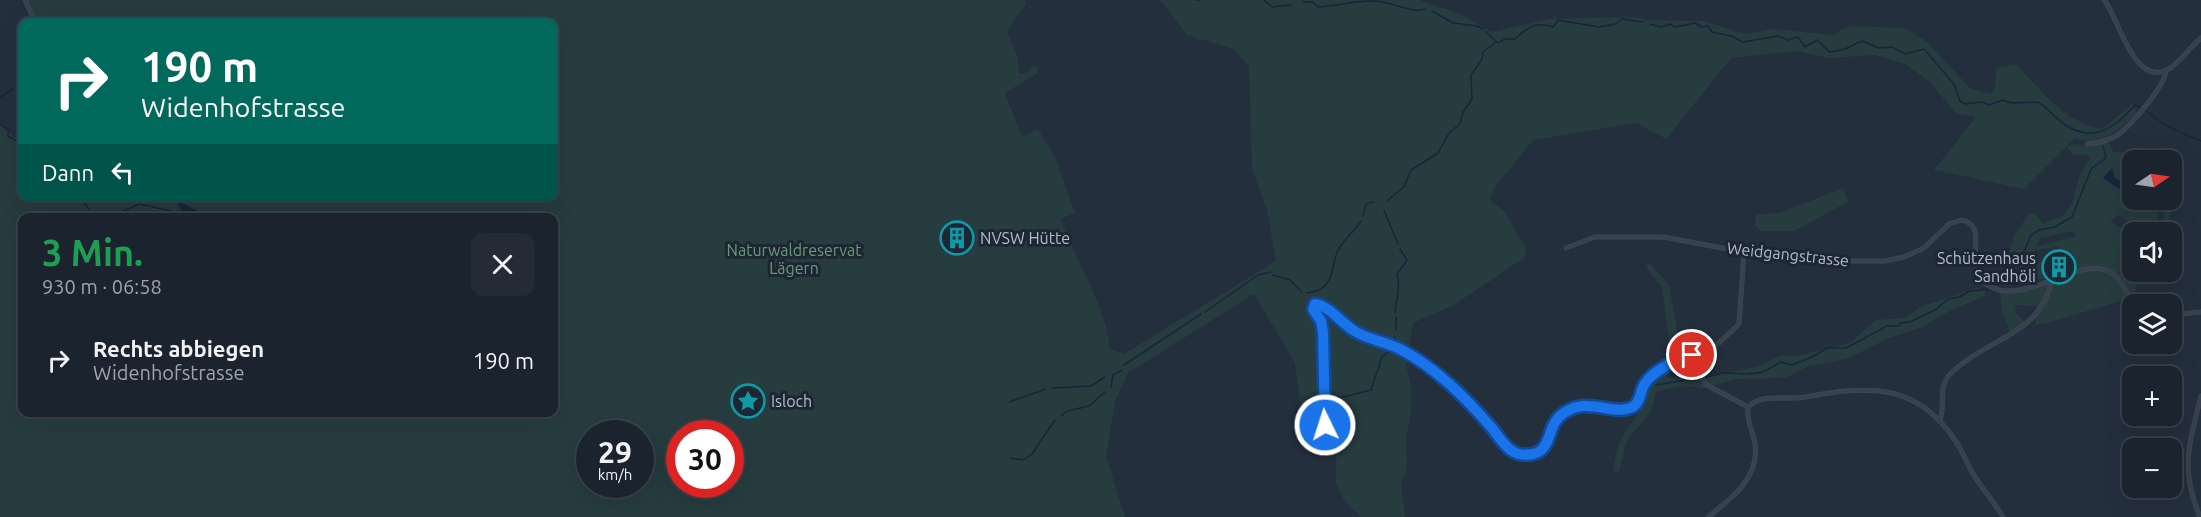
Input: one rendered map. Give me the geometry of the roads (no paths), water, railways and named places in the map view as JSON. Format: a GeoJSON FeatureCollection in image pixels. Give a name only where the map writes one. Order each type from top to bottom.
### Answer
{"type":"FeatureCollection","features":[{"type":"Feature","properties":{"kind":"street"},"geometry":{"type":"LineString","coordinates":[[25,0],[33,18]]}},
{"type":"Feature","properties":{"kind":"street"},"geometry":{"type":"LineString","coordinates":[[2104,0],[2126,44],[2140,63],[2153,71],[2166,70]]}},
{"type":"Feature","properties":{"kind":"street"},"geometry":{"type":"LineString","coordinates":[[2087,144],[2107,141],[2119,134],[2141,112],[2166,70],[2201,38]]}},
{"type":"Feature","properties":{"kind":"street","name":"Weidgangstrasse"},"geometry":{"type":"LineString","coordinates":[[1566,248],[1595,237],[1664,237],[1744,252],[1772,252],[1828,261],[1893,260],[1928,245],[1949,224],[1961,220],[1969,222],[1975,230],[1975,269],[1987,285],[2002,291],[2018,291],[2053,278]]}},
{"type":"Feature","properties":{"kind":"street"},"geometry":{"type":"LineString","coordinates":[[1325,425],[1323,332],[1321,321],[1313,309],[1315,304],[1323,307],[1353,331],[1403,350],[1444,379],[1493,429],[1506,448],[1522,454],[1535,454],[1543,449],[1556,421],[1568,411],[1588,406],[1623,410],[1632,408],[1649,379],[1680,359],[1719,343],[1739,324],[1744,252]]}},
{"type":"Feature","properties":{"kind":"street"},"geometry":{"type":"LineString","coordinates":[[1940,420],[1942,389],[1948,377],[1985,348],[2029,324],[2043,303],[2053,278],[2092,270],[2107,270],[2117,277],[2128,294]]}},
{"type":"Feature","properties":{"kind":"street"},"geometry":{"type":"LineString","coordinates":[[2182,314],[2201,312]]}},
{"type":"Feature","properties":{"kind":"street"},"geometry":{"type":"LineString","coordinates":[[1692,355],[1705,384],[1748,407]]}},
{"type":"Feature","properties":{"kind":"street"},"geometry":{"type":"LineString","coordinates":[[1748,407],[1765,398],[1792,400],[1858,389],[1875,389],[1909,398],[1940,420],[2003,517]]}},
{"type":"Feature","properties":{"kind":"street"},"geometry":{"type":"LineString","coordinates":[[2200,517],[2190,490],[2187,451],[2201,396]]}},
{"type":"Feature","properties":{"kind":"street"},"geometry":{"type":"LineString","coordinates":[[1708,517],[1742,488],[1752,472],[1756,450],[1748,420],[1748,407]]}},
{"type":"Feature","properties":{"kind":"water"},"geometry":{"type":"Polygon","coordinates":[[[2112,168],[2115,178],[2122,182],[2122,191],[2103,178],[2112,168]]]}},
{"type":"Feature","properties":{"kind":"water"},"geometry":{"type":"Polygon","coordinates":[[[177,201],[199,213],[182,213],[177,201]]]}},
{"type":"Feature","properties":{"kind":"waterway"},"geometry":{"type":"LineString","coordinates":[[1264,0],[1272,7],[1291,5]]}},
{"type":"Feature","properties":{"kind":"waterway"},"geometry":{"type":"LineString","coordinates":[[1303,2],[1313,2],[1318,7],[1375,1],[1407,9],[1425,9]]}},
{"type":"Feature","properties":{"kind":"waterway"},"geometry":{"type":"LineString","coordinates":[[1432,11],[1453,23],[1483,29]]}},
{"type":"Feature","properties":{"kind":"waterway"},"geometry":{"type":"LineString","coordinates":[[1486,32],[1498,43],[1505,39],[1515,39],[1532,26],[1553,27],[1558,20],[1599,27],[1616,24],[1622,19],[1643,22]]}},
{"type":"Feature","properties":{"kind":"waterway"},"geometry":{"type":"LineString","coordinates":[[1650,24],[1661,27],[1670,24],[1675,27],[1695,23],[1702,27],[1708,26],[1712,32],[1732,36],[1743,42],[1778,36],[1788,40],[1798,37],[1805,47],[1817,40],[1830,52],[1845,49],[1862,41],[1879,48],[1892,47],[1905,54],[1924,49],[1954,84],[1960,101],[1965,104],[1982,102],[1989,105],[2003,100],[2011,103],[2038,102],[2067,126],[2087,133],[2096,133],[2113,126],[2135,105],[2141,108]]}},
{"type":"Feature","properties":{"kind":"waterway"},"geometry":{"type":"LineString","coordinates":[[1387,201],[1404,187],[1411,170],[1438,153],[1449,133],[1460,124],[1463,112],[1472,99],[1471,75],[1482,59],[1483,52],[1495,43]]}},
{"type":"Feature","properties":{"kind":"waterway"},"geometry":{"type":"LineString","coordinates":[[0,97],[13,89]]}},
{"type":"Feature","properties":{"kind":"waterway"},"geometry":{"type":"LineString","coordinates":[[2146,111],[2167,126],[2201,141]]}},
{"type":"Feature","properties":{"kind":"waterway"},"geometry":{"type":"LineString","coordinates":[[0,124],[8,130],[8,136],[18,142]]}},
{"type":"Feature","properties":{"kind":"waterway"},"geometry":{"type":"LineString","coordinates":[[2026,261],[2023,254],[2031,235],[2039,230],[2055,227],[2072,217],[2091,169],[2106,158],[2103,146]]}},
{"type":"Feature","properties":{"kind":"waterway"},"geometry":{"type":"LineString","coordinates":[[83,201],[89,209],[88,213]]}},
{"type":"Feature","properties":{"kind":"waterway"},"geometry":{"type":"LineString","coordinates":[[1363,216],[1366,204],[1374,202]]}},
{"type":"Feature","properties":{"kind":"waterway"},"geometry":{"type":"LineString","coordinates":[[119,213],[140,204],[171,211]]}},
{"type":"Feature","properties":{"kind":"waterway"},"geometry":{"type":"LineString","coordinates":[[1384,210],[1398,244]]}},
{"type":"Feature","properties":{"kind":"waterway"},"geometry":{"type":"LineString","coordinates":[[1307,293],[1324,287],[1331,275],[1336,254],[1361,221]]}},
{"type":"Feature","properties":{"kind":"waterway"},"geometry":{"type":"LineString","coordinates":[[1395,313],[1397,274],[1407,260],[1400,249]]}},
{"type":"Feature","properties":{"kind":"waterway"},"geometry":{"type":"LineString","coordinates":[[1205,312],[1258,275],[1271,272]]}},
{"type":"Feature","properties":{"kind":"waterway"},"geometry":{"type":"LineString","coordinates":[[1273,275],[1290,280],[1302,292]]}},
{"type":"Feature","properties":{"kind":"waterway"},"geometry":{"type":"LineString","coordinates":[[1704,377],[1724,373],[1760,373],[1780,362],[1792,365],[1827,348],[1846,348],[1887,326],[1899,326],[1900,323],[1910,322],[1935,310],[1948,299],[1959,297],[1970,291],[1991,289]]}},
{"type":"Feature","properties":{"kind":"waterway"},"geometry":{"type":"LineString","coordinates":[[1124,365],[1201,314]]}},
{"type":"Feature","properties":{"kind":"waterway"},"geometry":{"type":"LineString","coordinates":[[1396,317],[1396,330]]}},
{"type":"Feature","properties":{"kind":"waterway"},"geometry":{"type":"LineString","coordinates":[[1394,343],[1395,337]]}},
{"type":"Feature","properties":{"kind":"waterway"},"geometry":{"type":"LineString","coordinates":[[1327,401],[1371,390],[1382,357],[1392,349]]}},
{"type":"Feature","properties":{"kind":"waterway"},"geometry":{"type":"LineString","coordinates":[[1111,387],[1113,375],[1122,370]]}},
{"type":"Feature","properties":{"kind":"waterway"},"geometry":{"type":"LineString","coordinates":[[1053,388],[1091,386],[1105,377]]}},
{"type":"Feature","properties":{"kind":"waterway"},"geometry":{"type":"LineString","coordinates":[[1656,385],[1697,378]]}},
{"type":"Feature","properties":{"kind":"waterway"},"geometry":{"type":"LineString","coordinates":[[1009,402],[1046,389]]}},
{"type":"Feature","properties":{"kind":"waterway"},"geometry":{"type":"LineString","coordinates":[[1061,416],[1067,411],[1089,406],[1105,392]]}},
{"type":"Feature","properties":{"kind":"waterway"},"geometry":{"type":"LineString","coordinates":[[1010,458],[1023,460],[1032,454],[1055,420]]}},
{"type":"Feature","properties":{"kind":"place","name":"NVSW Hütte"},"geometry":{"type":"Point","coordinates":[957,238]}},
{"type":"Feature","properties":{"kind":"place","name":"Schützenhaus Sandhöli"},"geometry":{"type":"Point","coordinates":[2059,267]}},
{"type":"Feature","properties":{"kind":"place","name":"Isloch"},"geometry":{"type":"Point","coordinates":[748,401]}},
{"type":"Feature","properties":{"kind":"park label","name":"Naturwaldreservat Lägern"},"geometry":{"type":"Point","coordinates":[794,259]}}]}
